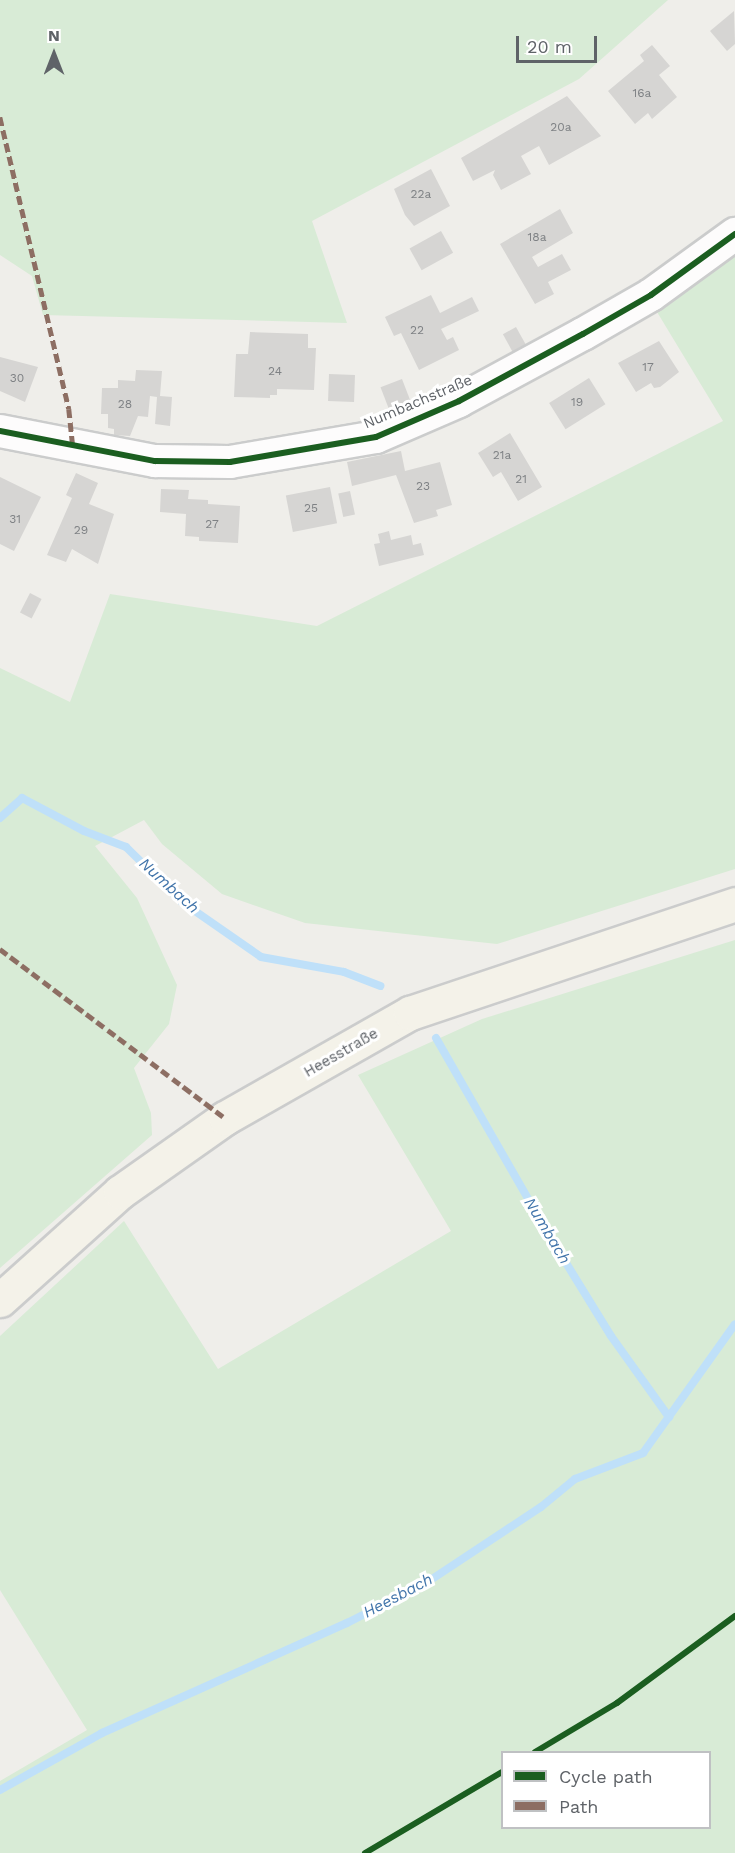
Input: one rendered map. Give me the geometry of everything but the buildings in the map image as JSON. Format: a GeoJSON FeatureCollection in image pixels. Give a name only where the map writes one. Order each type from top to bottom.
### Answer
{"type":"FeatureCollection","features":[{"type":"Feature","properties":{"kind":"main road","name":"Heesstraße"},"geometry":{"type":"LineString","coordinates":[[0,1300],[129,1185],[225,1118],[410,1013],[735,904]]}},
{"type":"Feature","properties":{"kind":"street","name":"Numbachstraße"},"geometry":{"type":"LineString","coordinates":[[0,431],[155,461],[230,462],[376,437],[459,401],[583,334],[651,295],[735,234]]}},
{"type":"Feature","properties":{"kind":"green space"},"geometry":{"type":"Polygon","coordinates":[[[0,0],[668,0],[579,79],[312,221],[347,323],[43,315],[32,276],[0,255],[0,0]]]}},
{"type":"Feature","properties":{"kind":"green space"},"geometry":{"type":"Polygon","coordinates":[[[735,247],[735,869],[497,944],[305,923],[222,894],[162,844],[144,820],[95,846],[137,898],[177,985],[169,1024],[134,1068],[151,1113],[152,1135],[0,1268],[0,668],[70,702],[110,594],[317,626],[723,421],[654,307],[735,247]]]}},
{"type":"Feature","properties":{"kind":"green space"},"geometry":{"type":"Polygon","coordinates":[[[735,940],[735,1853],[0,1853],[0,1781],[87,1730],[0,1590],[0,1336],[124,1221],[218,1369],[451,1231],[358,1075],[482,1019],[735,940]]]}},
{"type":"Feature","properties":{"kind":"waterway","name":"Numbach"},"geometry":{"type":"LineString","coordinates":[[0,818],[22,798],[84,831],[126,847],[182,902],[261,957],[344,972],[380,986]]}},
{"type":"Feature","properties":{"kind":"waterway","name":"Numbach"},"geometry":{"type":"LineString","coordinates":[[436,1038],[547,1232],[611,1336],[669,1417]]}},
{"type":"Feature","properties":{"kind":"waterway","name":"Heesbach"},"geometry":{"type":"LineString","coordinates":[[0,1790],[102,1733],[347,1623],[426,1583],[541,1507],[575,1479],[643,1453],[735,1324]]}},
{"type":"Feature","properties":{"kind":"marked path"},"geometry":{"type":"LineString","coordinates":[[0,117],[69,409],[73,447]]}},
{"type":"Feature","properties":{"kind":"marked path"},"geometry":{"type":"LineString","coordinates":[[0,949],[225,1118]]}},
{"type":"Feature","properties":{"kind":"cycle path"},"geometry":{"type":"LineString","coordinates":[[0,431],[155,461],[230,462],[376,437],[459,401],[583,334],[651,295],[735,234]]}},
{"type":"Feature","properties":{"kind":"cycle path"},"geometry":{"type":"LineString","coordinates":[[537,1751],[617,1703],[735,1616]]}},
{"type":"Feature","properties":{"kind":"cycle path"},"geometry":{"type":"LineString","coordinates":[[365,1853],[501,1773]]}}]}
